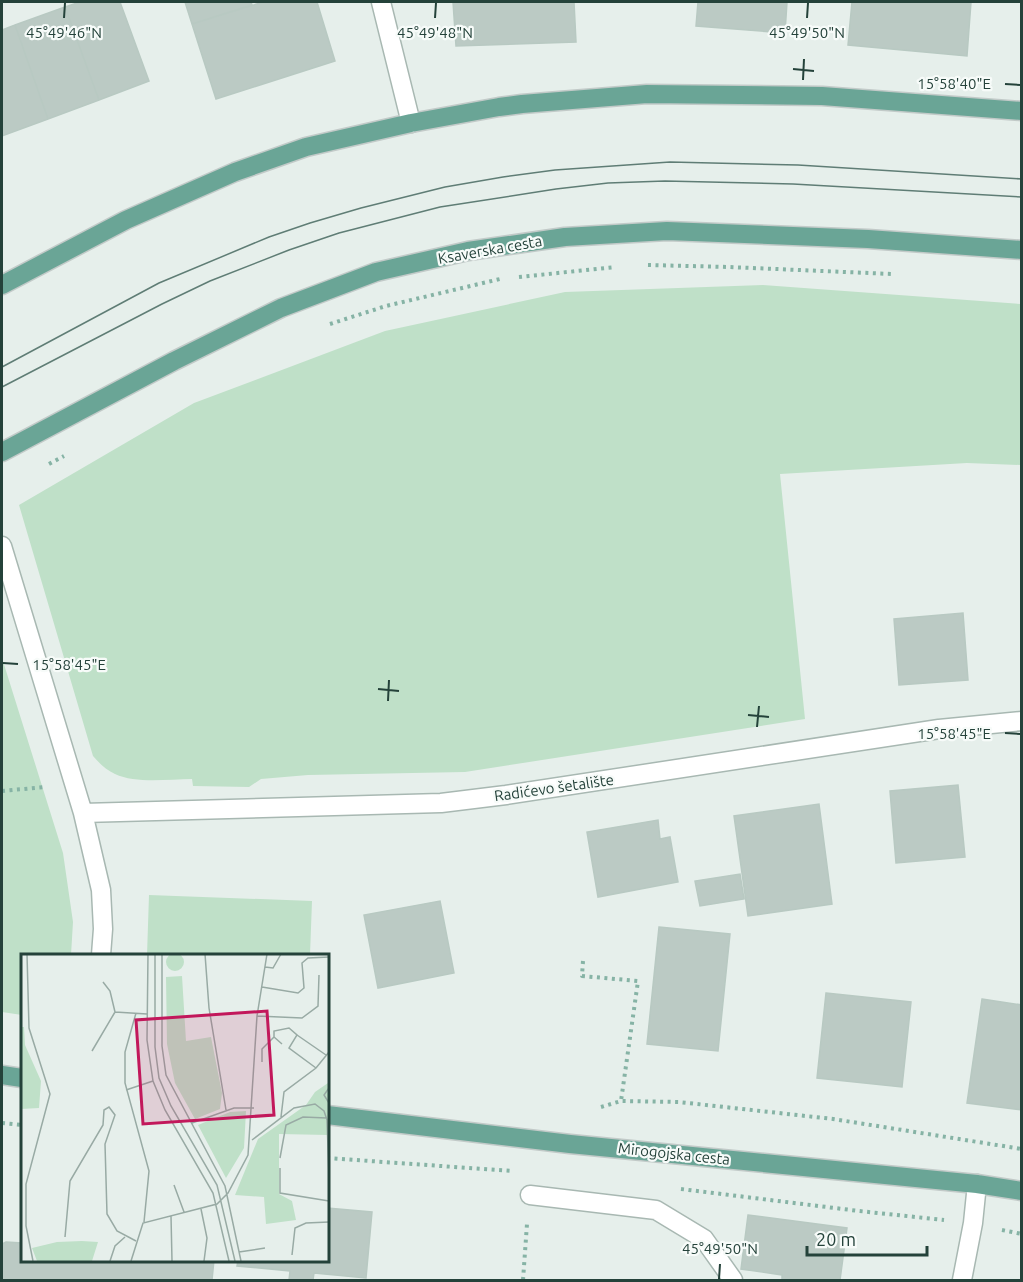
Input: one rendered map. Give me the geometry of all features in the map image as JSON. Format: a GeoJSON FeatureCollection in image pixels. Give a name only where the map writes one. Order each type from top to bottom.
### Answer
{"type":"FeatureCollection","features":[{"type":"Feature","properties":{"kind":"main road"},"geometry":{"type":"LineString","coordinates":[[2,285],[126,220],[235,172],[306,147],[411,123],[522,104],[647,94],[822,96],[1022,111]]}},
{"type":"Feature","properties":{"kind":"main road","name":"Ksaverska cesta"},"geometry":{"type":"LineString","coordinates":[[2,452],[174,361],[281,308],[376,272],[468,251],[565,237],[667,231],[868,238],[1022,250]]}},
{"type":"Feature","properties":{"kind":"main road"},"geometry":{"type":"LineString","coordinates":[[2,1075],[21,1077]]}},
{"type":"Feature","properties":{"kind":"main road","name":"Mirogojska cesta"},"geometry":{"type":"LineString","coordinates":[[328,1115],[570,1144],[977,1184],[1022,1191]]}},
{"type":"Feature","properties":{"kind":"street"},"geometry":{"type":"LineString","coordinates":[[381,2],[411,123]]}},
{"type":"Feature","properties":{"kind":"street"},"geometry":{"type":"LineString","coordinates":[[2,546],[83,813],[102,890],[101,954]]}},
{"type":"Feature","properties":{"kind":"street","name":"Radićevo šetalište"},"geometry":{"type":"LineString","coordinates":[[83,813],[441,803],[939,729],[1022,722]]}},
{"type":"Feature","properties":{"kind":"street"},"geometry":{"type":"LineString","coordinates":[[962,1281],[973,1223],[977,1184]]}},
{"type":"Feature","properties":{"kind":"street"},"geometry":{"type":"LineString","coordinates":[[530,1195],[656,1210],[704,1239],[733,1281]]}},
{"type":"Feature","properties":{"kind":"path"},"geometry":{"type":"LineString","coordinates":[[639,265],[897,274]]}},
{"type":"Feature","properties":{"kind":"path"},"geometry":{"type":"LineString","coordinates":[[517,277],[617,267]]}},
{"type":"Feature","properties":{"kind":"path"},"geometry":{"type":"LineString","coordinates":[[323,327],[386,306],[506,278]]}},
{"type":"Feature","properties":{"kind":"path"},"geometry":{"type":"LineString","coordinates":[[46,466],[66,454]]}},
{"type":"Feature","properties":{"kind":"path"},"geometry":{"type":"LineString","coordinates":[[2,791],[48,787]]}},
{"type":"Feature","properties":{"kind":"path"},"geometry":{"type":"LineString","coordinates":[[584,961],[582,976],[638,981],[621,1101]]}},
{"type":"Feature","properties":{"kind":"path"},"geometry":{"type":"LineString","coordinates":[[601,1107],[621,1101],[679,1102],[833,1119],[1022,1149]]}},
{"type":"Feature","properties":{"kind":"path"},"geometry":{"type":"LineString","coordinates":[[2,1123],[21,1125]]}},
{"type":"Feature","properties":{"kind":"path"},"geometry":{"type":"LineString","coordinates":[[523,1281],[530,1195]]}},
{"type":"Feature","properties":{"kind":"green space"},"geometry":{"type":"Polygon","coordinates":[[[763,285],[1021,304],[1021,465],[967,463],[780,474],[805,719],[465,772],[308,775],[261,779],[249,787],[193,786],[192,779],[133,779],[112,772],[93,756],[19,505],[194,403],[385,331],[565,292],[763,285]]]}},
{"type":"Feature","properties":{"kind":"green space"},"geometry":{"type":"Polygon","coordinates":[[[2,658],[63,853],[73,922],[71,954],[21,954],[21,1015],[2,1012],[2,658]]]}},
{"type":"Feature","properties":{"kind":"green space"},"geometry":{"type":"Polygon","coordinates":[[[149,895],[312,901],[310,954],[147,954],[149,895]]]}},
{"type":"Feature","properties":{"kind":"building"},"geometry":{"type":"Polygon","coordinates":[[[80,2],[120,2],[149,81],[99,100],[65,7],[80,2]]]}},
{"type":"Feature","properties":{"kind":"building"},"geometry":{"type":"Polygon","coordinates":[[[185,2],[251,2],[252,5],[192,24],[185,2]]]}},
{"type":"Feature","properties":{"kind":"building"},"geometry":{"type":"Polygon","coordinates":[[[263,2],[317,2],[335,61],[216,99],[192,24],[263,2]]]}},
{"type":"Feature","properties":{"kind":"building"},"geometry":{"type":"Polygon","coordinates":[[[453,2],[574,2],[576,42],[456,46],[453,2]]]}},
{"type":"Feature","properties":{"kind":"building"},"geometry":{"type":"Polygon","coordinates":[[[698,2],[787,2],[785,33],[696,26],[698,2]]]}},
{"type":"Feature","properties":{"kind":"building"},"geometry":{"type":"Polygon","coordinates":[[[852,2],[971,2],[967,56],[848,45],[852,2]]]}},
{"type":"Feature","properties":{"kind":"building"},"geometry":{"type":"Polygon","coordinates":[[[65,7],[99,100],[48,119],[15,25],[65,7]]]}},
{"type":"Feature","properties":{"kind":"building"},"geometry":{"type":"Polygon","coordinates":[[[15,25],[48,119],[2,136],[2,30],[15,25]]]}},
{"type":"Feature","properties":{"kind":"building"},"geometry":{"type":"Polygon","coordinates":[[[963,613],[968,680],[899,685],[894,619],[963,613]]]}},
{"type":"Feature","properties":{"kind":"building"},"geometry":{"type":"Polygon","coordinates":[[[958,785],[965,857],[896,863],[890,791],[958,785]]]}},
{"type":"Feature","properties":{"kind":"building"},"geometry":{"type":"Polygon","coordinates":[[[819,804],[832,904],[748,916],[734,816],[819,804]]]}},
{"type":"Feature","properties":{"kind":"building"},"geometry":{"type":"Polygon","coordinates":[[[658,820],[660,839],[670,837],[678,882],[598,897],[587,832],[658,820]]]}},
{"type":"Feature","properties":{"kind":"building"},"geometry":{"type":"Polygon","coordinates":[[[740,874],[744,899],[700,906],[695,881],[740,874]]]}},
{"type":"Feature","properties":{"kind":"building"},"geometry":{"type":"Polygon","coordinates":[[[440,901],[454,973],[378,988],[364,915],[440,901]]]}},
{"type":"Feature","properties":{"kind":"building"},"geometry":{"type":"Polygon","coordinates":[[[659,927],[730,934],[718,1051],[647,1044],[659,927]]]}},
{"type":"Feature","properties":{"kind":"building"},"geometry":{"type":"Polygon","coordinates":[[[826,993],[911,1002],[902,1087],[817,1078],[826,993]]]}},
{"type":"Feature","properties":{"kind":"building"},"geometry":{"type":"Polygon","coordinates":[[[982,999],[1022,1005],[1022,1110],[967,1103],[982,999]]]}},
{"type":"Feature","properties":{"kind":"building"},"geometry":{"type":"Polygon","coordinates":[[[328,1208],[372,1212],[366,1278],[314,1273],[313,1280],[289,1280],[290,1271],[237,1266],[238,1261],[328,1261],[328,1208]]]}},
{"type":"Feature","properties":{"kind":"building"},"geometry":{"type":"Polygon","coordinates":[[[748,1215],[847,1228],[840,1280],[782,1280],[782,1275],[741,1269],[748,1215]]]}},
{"type":"Feature","properties":{"kind":"building"},"geometry":{"type":"Polygon","coordinates":[[[21,1243],[21,1261],[214,1261],[212,1280],[2,1280],[2,1244],[21,1243]]]}},
{"type":"Feature","properties":{"kind":"tram line"},"geometry":{"type":"LineString","coordinates":[[2,367],[159,283],[269,237],[361,208],[445,187],[555,170],[670,162],[798,165],[1022,179]]}},
{"type":"Feature","properties":{"kind":"tram line"},"geometry":{"type":"LineString","coordinates":[[2,387],[210,281],[339,233],[440,207],[556,189],[608,183],[665,181],[793,184],[1022,197]]}}]}
